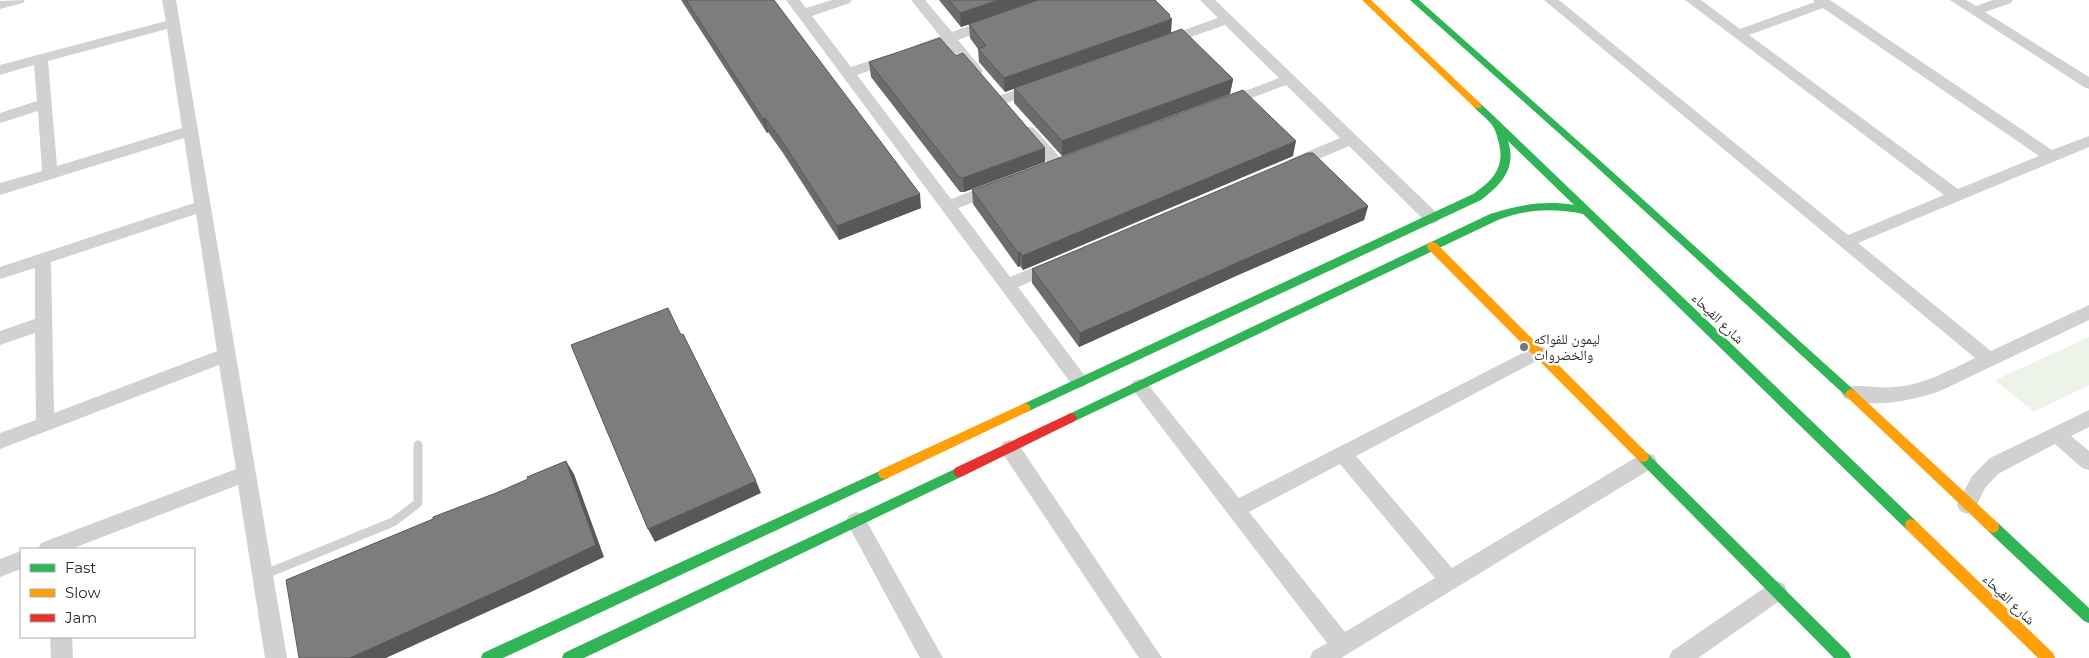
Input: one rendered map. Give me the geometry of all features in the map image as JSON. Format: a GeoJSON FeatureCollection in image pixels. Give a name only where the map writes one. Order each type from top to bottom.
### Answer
{"type":"FeatureCollection","features":[{"type":"Feature","properties":{"kind":"main road","name":"شارع الفيحاء"},"geometry":{"type":"LineString","coordinates":[[1366,0],[1496,123],[2048,658]]}},
{"type":"Feature","properties":{"kind":"main road"},"geometry":{"type":"LineString","coordinates":[[1414,0],[1593,159],[1850,393],[2089,617]]}},
{"type":"Feature","properties":{"kind":"main road"},"geometry":{"type":"LineString","coordinates":[[568,658],[1139,386],[1233,326],[1432,218],[1489,190],[1497,182],[1507,164],[1508,154],[1504,138],[1496,123]]}},
{"type":"Feature","properties":{"kind":"main road"},"geometry":{"type":"LineString","coordinates":[[488,658],[1079,381],[1233,326],[1432,246],[1518,209],[1551,205],[1586,211]]}},
{"type":"Feature","properties":{"kind":"main road"},"geometry":{"type":"LineString","coordinates":[[1432,246],[1844,658]]}},
{"type":"Feature","properties":{"kind":"street"},"geometry":{"type":"LineString","coordinates":[[0,5],[18,0]]}},
{"type":"Feature","properties":{"kind":"street"},"geometry":{"type":"LineString","coordinates":[[170,0],[276,658]]}},
{"type":"Feature","properties":{"kind":"street"},"geometry":{"type":"LineString","coordinates":[[793,0],[1079,381]]}},
{"type":"Feature","properties":{"kind":"street"},"geometry":{"type":"LineString","coordinates":[[803,14],[845,0]]}},
{"type":"Feature","properties":{"kind":"street"},"geometry":{"type":"LineString","coordinates":[[918,0],[986,83],[1058,165]]}},
{"type":"Feature","properties":{"kind":"street"},"geometry":{"type":"LineString","coordinates":[[1206,0],[1432,218]]}},
{"type":"Feature","properties":{"kind":"street"},"geometry":{"type":"LineString","coordinates":[[1692,0],[1957,196]]}},
{"type":"Feature","properties":{"kind":"street"},"geometry":{"type":"LineString","coordinates":[[1957,0],[2088,81]]}},
{"type":"Feature","properties":{"kind":"street"},"geometry":{"type":"LineString","coordinates":[[1974,11],[2006,0]]}},
{"type":"Feature","properties":{"kind":"street"},"geometry":{"type":"LineString","coordinates":[[1555,1],[1988,359]]}},
{"type":"Feature","properties":{"kind":"street"},"geometry":{"type":"LineString","coordinates":[[1739,34],[1822,2],[2051,157]]}},
{"type":"Feature","properties":{"kind":"street"},"geometry":{"type":"LineString","coordinates":[[848,73],[1003,19]]}},
{"type":"Feature","properties":{"kind":"street"},"geometry":{"type":"LineString","coordinates":[[1152,46],[1227,20]]}},
{"type":"Feature","properties":{"kind":"street"},"geometry":{"type":"LineString","coordinates":[[0,70],[173,23]]}},
{"type":"Feature","properties":{"kind":"street"},"geometry":{"type":"LineString","coordinates":[[42,59],[50,174]]}},
{"type":"Feature","properties":{"kind":"street"},"geometry":{"type":"LineString","coordinates":[[1215,107],[1289,79]]}},
{"type":"Feature","properties":{"kind":"street"},"geometry":{"type":"LineString","coordinates":[[1001,100],[1048,83]]}},
{"type":"Feature","properties":{"kind":"street"},"geometry":{"type":"LineString","coordinates":[[0,118],[45,104]]}},
{"type":"Feature","properties":{"kind":"street"},"geometry":{"type":"LineString","coordinates":[[0,189],[191,131]]}},
{"type":"Feature","properties":{"kind":"street"},"geometry":{"type":"LineString","coordinates":[[1278,170],[1351,139]]}},
{"type":"Feature","properties":{"kind":"street"},"geometry":{"type":"LineString","coordinates":[[1846,242],[2089,141]]}},
{"type":"Feature","properties":{"kind":"street"},"geometry":{"type":"LineString","coordinates":[[1039,172],[1076,158]]}},
{"type":"Feature","properties":{"kind":"street"},"geometry":{"type":"LineString","coordinates":[[948,206],[1003,186]]}},
{"type":"Feature","properties":{"kind":"street"},"geometry":{"type":"LineString","coordinates":[[0,272],[203,206]]}},
{"type":"Feature","properties":{"kind":"street"},"geometry":{"type":"LineString","coordinates":[[1007,285],[1070,258]]}},
{"type":"Feature","properties":{"kind":"street"},"geometry":{"type":"LineString","coordinates":[[42,259],[45,424]]}},
{"type":"Feature","properties":{"kind":"street"},"geometry":{"type":"LineString","coordinates":[[1850,393],[1882,396],[1917,392],[1934,386],[2089,312]]}},
{"type":"Feature","properties":{"kind":"street"},"geometry":{"type":"LineString","coordinates":[[0,338],[44,323]]}},
{"type":"Feature","properties":{"kind":"street"},"geometry":{"type":"LineString","coordinates":[[1236,509],[1538,352]]}},
{"type":"Feature","properties":{"kind":"street"},"geometry":{"type":"LineString","coordinates":[[0,441],[227,355]]}},
{"type":"Feature","properties":{"kind":"street"},"geometry":{"type":"LineString","coordinates":[[1139,386],[1342,645]]}},
{"type":"Feature","properties":{"kind":"street"},"geometry":{"type":"LineString","coordinates":[[1968,504],[1974,488],[1983,474],[2012,455],[2089,418]]}},
{"type":"Feature","properties":{"kind":"street"},"geometry":{"type":"LineString","coordinates":[[2056,434],[2089,462]]}},
{"type":"Feature","properties":{"kind":"street"},"geometry":{"type":"LineString","coordinates":[[1010,448],[1151,658]]}},
{"type":"Feature","properties":{"kind":"street"},"geometry":{"type":"LineString","coordinates":[[1342,454],[1450,580]]}},
{"type":"Feature","properties":{"kind":"street"},"geometry":{"type":"LineString","coordinates":[[1321,658],[1647,461]]}},
{"type":"Feature","properties":{"kind":"street"},"geometry":{"type":"LineString","coordinates":[[54,548],[246,474]]}},
{"type":"Feature","properties":{"kind":"street"},"geometry":{"type":"LineString","coordinates":[[856,521],[932,658]]}},
{"type":"Feature","properties":{"kind":"street"},"geometry":{"type":"LineString","coordinates":[[0,568],[20,560]]}},
{"type":"Feature","properties":{"kind":"street"},"geometry":{"type":"LineString","coordinates":[[1680,658],[1777,591]]}},
{"type":"Feature","properties":{"kind":"street"},"geometry":{"type":"LineString","coordinates":[[61,638],[62,658]]}},
{"type":"Feature","properties":{"kind":"lane"},"geometry":{"type":"LineString","coordinates":[[262,575],[393,522],[418,503],[418,445]]}},
{"type":"Feature","properties":{"kind":"shaded area"},"geometry":{"type":"Polygon","coordinates":[[[2089,337],[2089,385],[2034,412],[1995,380],[2089,337]]]}},
{"type":"Feature","properties":{"kind":"building"},"geometry":{"type":"Polygon","coordinates":[[[686,0],[774,0],[920,194],[837,226],[780,138],[765,118],[763,119],[686,0]]]}},
{"type":"Feature","properties":{"kind":"building"},"geometry":{"type":"Polygon","coordinates":[[[949,0],[999,0],[960,13],[949,0]]]}},
{"type":"Feature","properties":{"kind":"building"},"geometry":{"type":"Polygon","coordinates":[[[1038,0],[1155,0],[1172,19],[1004,78],[978,49],[986,46],[969,24],[1038,0]]]}},
{"type":"Feature","properties":{"kind":"building"},"geometry":{"type":"Polygon","coordinates":[[[1182,29],[1233,79],[1062,141],[1014,88],[1182,29]]]}},
{"type":"Feature","properties":{"kind":"building"},"geometry":{"type":"Polygon","coordinates":[[[940,38],[956,56],[963,53],[1045,148],[963,178],[959,177],[869,62],[940,38]]]}},
{"type":"Feature","properties":{"kind":"building"},"geometry":{"type":"Polygon","coordinates":[[[1243,90],[1296,141],[1022,256],[972,190],[1243,90]]]}},
{"type":"Feature","properties":{"kind":"building"},"geometry":{"type":"Polygon","coordinates":[[[1308,153],[1313,153],[1368,206],[1080,333],[1032,269],[1308,153]]]}},
{"type":"Feature","properties":{"kind":"building"},"geometry":{"type":"Polygon","coordinates":[[[668,308],[681,335],[683,334],[756,481],[648,529],[571,345],[668,308]]]}},
{"type":"Feature","properties":{"kind":"building"},"geometry":{"type":"Polygon","coordinates":[[[566,461],[596,545],[350,658],[299,658],[286,580],[433,519],[433,517],[496,493],[528,479],[527,477],[566,461]]]}},
{"type":"Feature","properties":{"kind":"traffic: fast"},"geometry":{"type":"LineString","coordinates":[[1414,0],[1593,159],[1851,394]]}},
{"type":"Feature","properties":{"kind":"traffic: fast"},"geometry":{"type":"LineString","coordinates":[[1478,106],[1911,525]]}},
{"type":"Feature","properties":{"kind":"traffic: fast"},"geometry":{"type":"LineString","coordinates":[[1025,408],[1477,197],[1496,181],[1505,165],[1505,146],[1496,123]]}},
{"type":"Feature","properties":{"kind":"traffic: fast"},"geometry":{"type":"LineString","coordinates":[[1071,418],[1494,217],[1518,209],[1540,206],[1586,211]]}},
{"type":"Feature","properties":{"kind":"traffic: fast"},"geometry":{"type":"LineString","coordinates":[[1643,457],[1844,658]]}},
{"type":"Feature","properties":{"kind":"traffic: fast"},"geometry":{"type":"LineString","coordinates":[[569,658],[959,472]]}},
{"type":"Feature","properties":{"kind":"traffic: fast"},"geometry":{"type":"LineString","coordinates":[[488,658],[884,474]]}},
{"type":"Feature","properties":{"kind":"traffic: fast"},"geometry":{"type":"LineString","coordinates":[[1993,527],[2089,617]]}},
{"type":"Feature","properties":{"kind":"traffic: slow"},"geometry":{"type":"LineString","coordinates":[[1366,0],[1478,106]]}},
{"type":"Feature","properties":{"kind":"traffic: slow"},"geometry":{"type":"LineString","coordinates":[[1432,246],[1643,457]]}},
{"type":"Feature","properties":{"kind":"traffic: slow"},"geometry":{"type":"LineString","coordinates":[[1851,394],[1993,527]]}},
{"type":"Feature","properties":{"kind":"traffic: slow"},"geometry":{"type":"LineString","coordinates":[[884,474],[1025,408]]}},
{"type":"Feature","properties":{"kind":"traffic: slow"},"geometry":{"type":"LineString","coordinates":[[1911,525],[2048,658]]}},
{"type":"Feature","properties":{"kind":"traffic: jam"},"geometry":{"type":"LineString","coordinates":[[959,472],[1071,418]]}},
{"type":"Feature","properties":{"kind":"place","name":"ليمون للفواكه والخضروات"},"geometry":{"type":"Point","coordinates":[1524,347]}}]}
